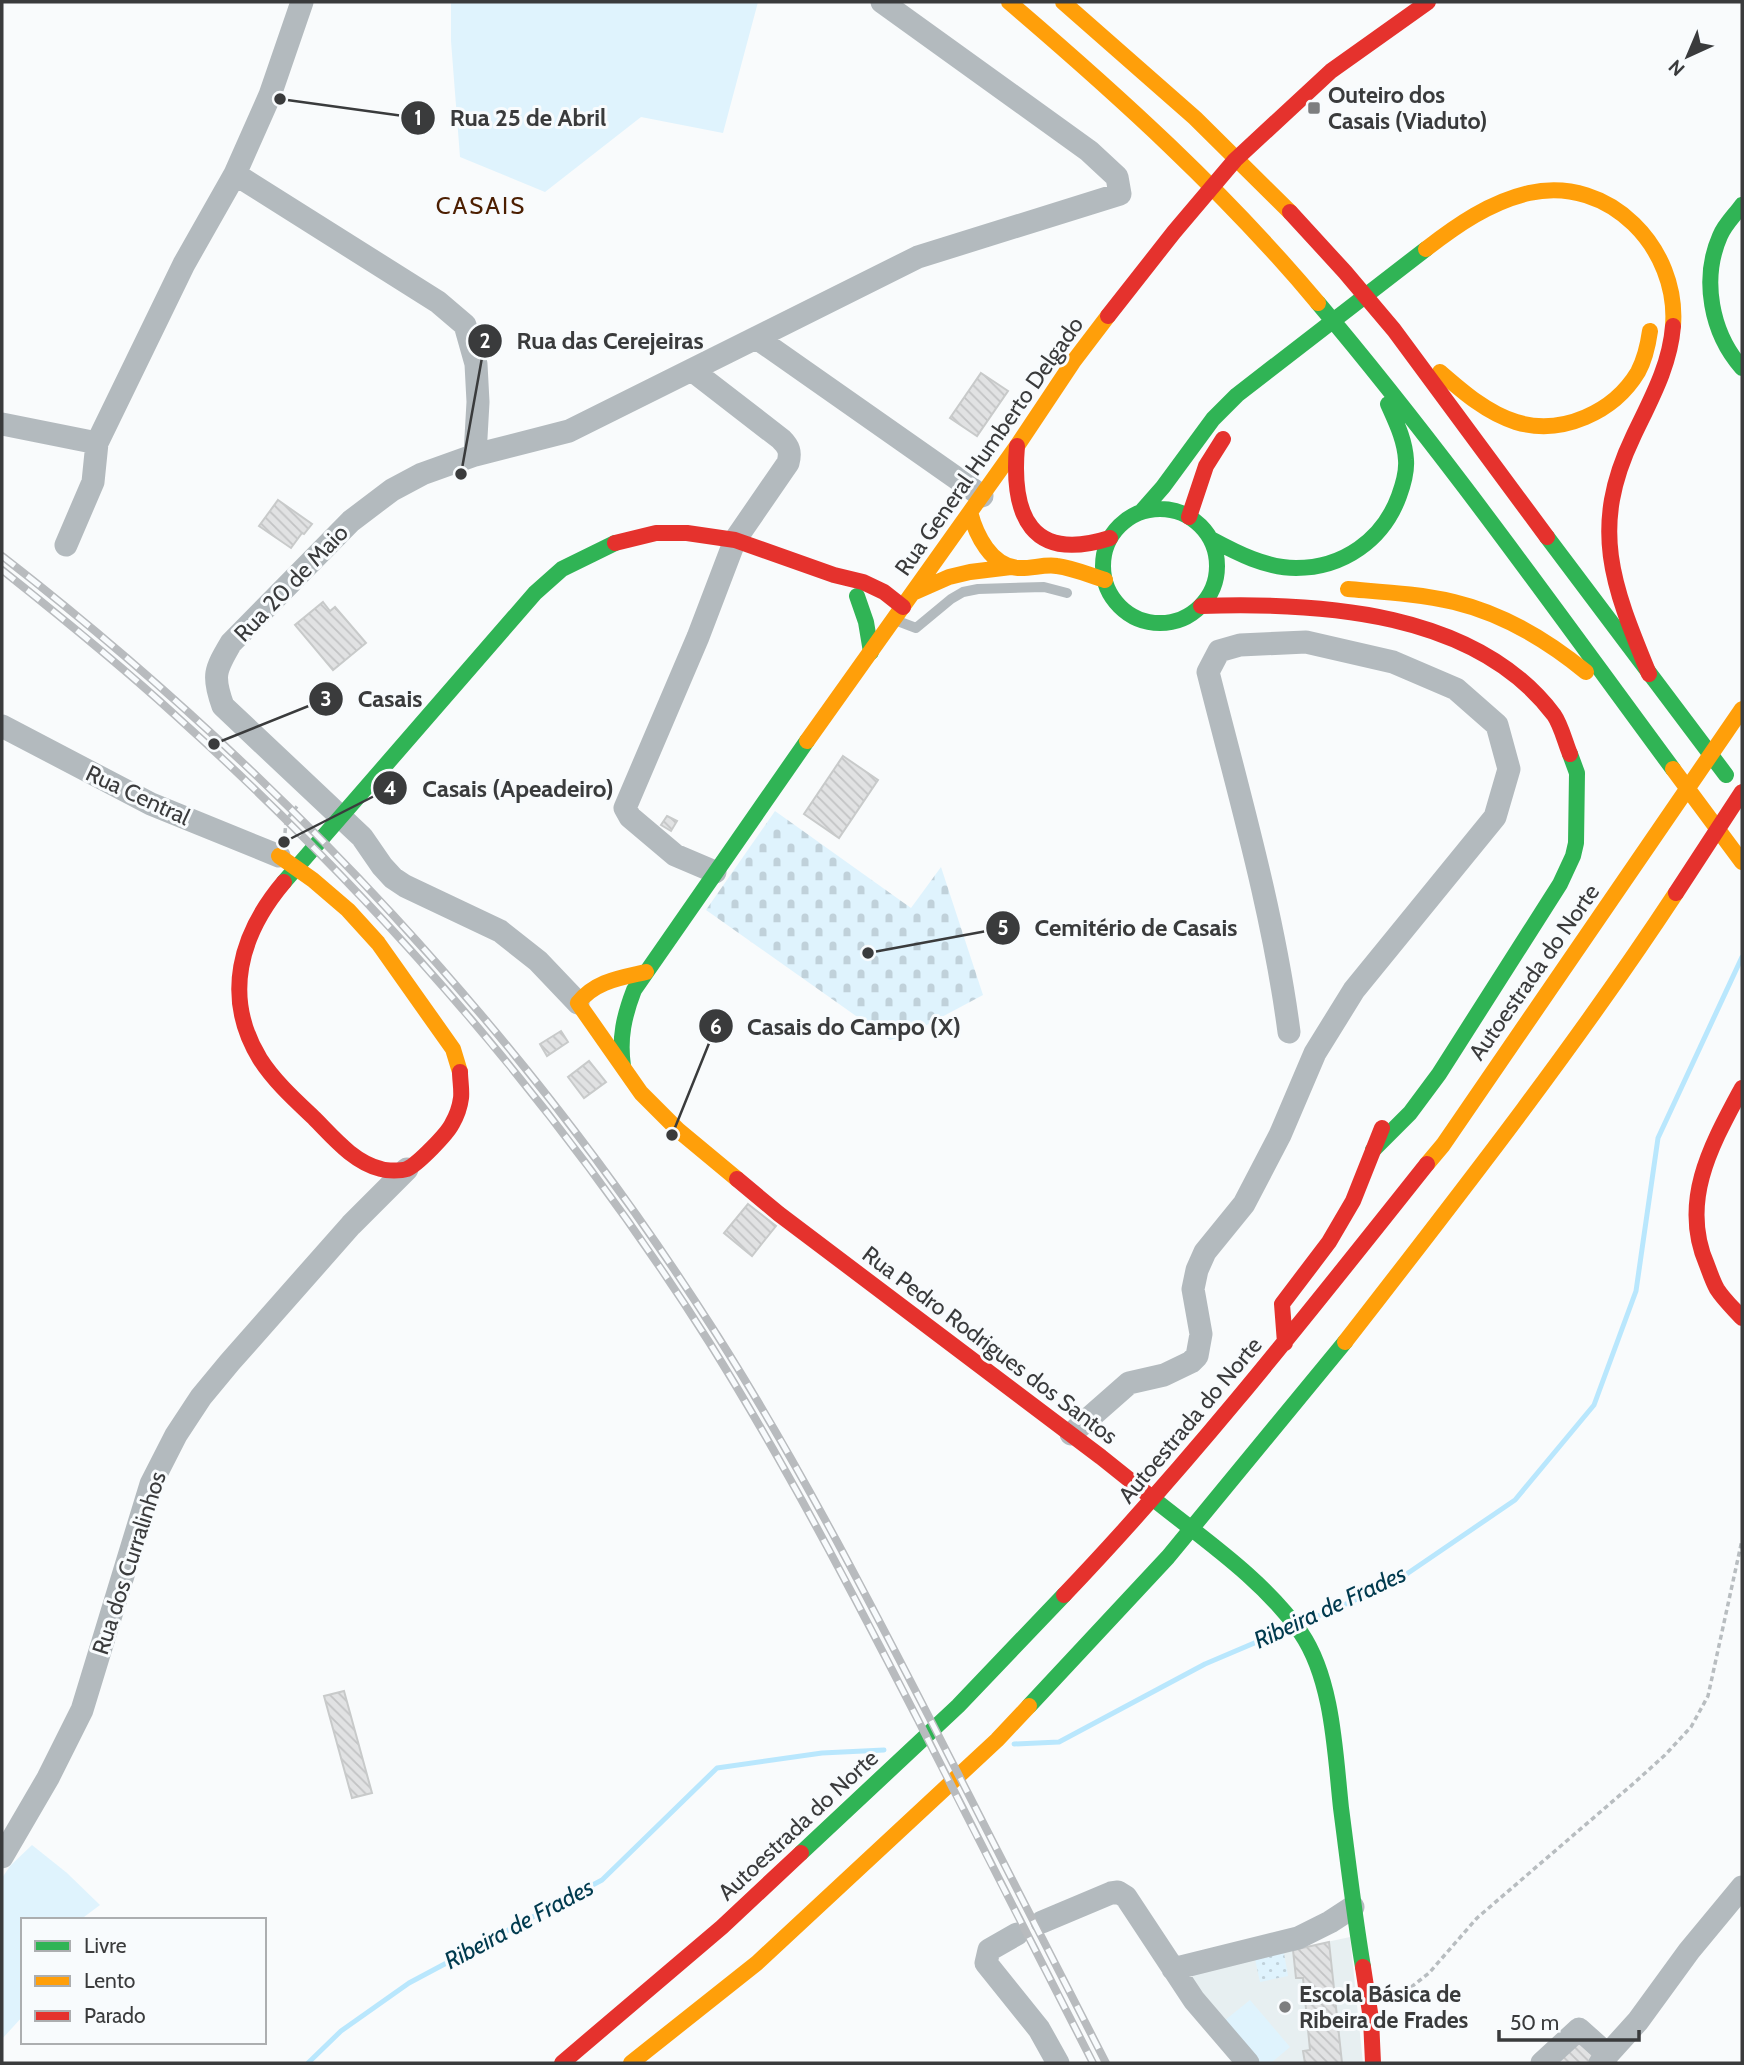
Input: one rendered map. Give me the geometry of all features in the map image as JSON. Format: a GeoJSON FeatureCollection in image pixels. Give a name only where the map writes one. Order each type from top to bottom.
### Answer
{"type":"FeatureCollection","features":[{"type":"Feature","properties":{"kind":"main road"},"geometry":{"type":"LineString","coordinates":[[1009,2],[1121,98],[1227,202],[1296,278],[1442,456],[1742,862]]}},
{"type":"Feature","properties":{"kind":"main road"},"geometry":{"type":"LineString","coordinates":[[631,2063],[757,1963],[998,1740],[1168,1557],[1329,1363],[1487,1159],[1637,952],[1742,794],[1649,674],[1394,330],[1250,171],[1195,118],[1063,2]]}},
{"type":"Feature","properties":{"kind":"main road","name":"Rua General Humberto Delgado"},"geometry":{"type":"LineString","coordinates":[[624,1067],[620,1030],[634,990],[928,571],[988,509],[1017,446],[1073,362],[1174,232],[1235,160],[1331,71],[1429,2]]}},
{"type":"Feature","properties":{"kind":"main road"},"geometry":{"type":"LineString","coordinates":[[1141,512],[1213,419],[1237,395],[1430,244],[1492,206],[1526,192],[1560,191],[1593,198],[1619,211],[1643,232],[1661,260],[1674,297],[1674,335],[1660,383],[1623,458],[1612,492],[1608,528],[1611,564],[1621,605],[1649,674]]}},
{"type":"Feature","properties":{"kind":"main road"},"geometry":{"type":"LineString","coordinates":[[1742,205],[1720,236],[1710,268],[1711,300],[1720,334],[1735,362],[1742,368]]}},
{"type":"Feature","properties":{"kind":"main road"},"geometry":{"type":"LineString","coordinates":[[1335,344],[1389,303]]}},
{"type":"Feature","properties":{"kind":"main road"},"geometry":{"type":"LineString","coordinates":[[1394,330],[1462,392],[1495,414],[1528,425],[1558,426],[1590,416],[1618,397],[1637,373],[1650,341],[1651,315]]}},
{"type":"Feature","properties":{"kind":"main road"},"geometry":{"type":"LineString","coordinates":[[1211,539],[1246,558],[1269,565],[1299,569],[1323,565],[1349,556],[1374,538],[1393,514],[1402,490],[1406,463],[1401,437],[1390,407],[1362,356]]}},
{"type":"Feature","properties":{"kind":"main road"},"geometry":{"type":"LineString","coordinates":[[1189,517],[1205,467],[1214,450],[1233,427]]}},
{"type":"Feature","properties":{"kind":"main road"},"geometry":{"type":"LineString","coordinates":[[1017,446],[1014,473],[1028,526]]}},
{"type":"Feature","properties":{"kind":"main road"},"geometry":{"type":"LineString","coordinates":[[1011,567],[996,558],[976,534],[988,509],[1028,526],[1038,536],[1063,546],[1110,538]]}},
{"type":"Feature","properties":{"kind":"main road"},"geometry":{"type":"LineString","coordinates":[[1206,600],[1217,576],[1217,557],[1211,539],[1202,527],[1174,510],[1157,509],[1141,512],[1118,527],[1104,552],[1105,580],[1111,596],[1123,610],[1138,619],[1154,623],[1172,622],[1188,617],[1206,600],[1232,589]]}},
{"type":"Feature","properties":{"kind":"main road"},"geometry":{"type":"LineString","coordinates":[[282,858],[313,880],[348,910],[378,943],[453,1049],[460,1073],[461,1098],[452,1125],[428,1153],[407,1169],[383,1170],[363,1162],[343,1147],[284,1088],[260,1059],[247,1030],[240,1000],[239,971],[248,940],[261,913],[276,892],[535,593],[562,569],[621,540],[656,533],[687,533],[727,538],[834,575],[860,589],[884,592],[899,613]]}},
{"type":"Feature","properties":{"kind":"main road"},"geometry":{"type":"LineString","coordinates":[[914,593],[949,577],[1011,567],[1053,565],[1105,580]]}},
{"type":"Feature","properties":{"kind":"main road"},"geometry":{"type":"LineString","coordinates":[[860,589],[928,571]]}},
{"type":"Feature","properties":{"kind":"main road"},"geometry":{"type":"LineString","coordinates":[[1327,587],[1417,595],[1456,602],[1493,615],[1529,631],[1561,651],[1597,681],[1637,721]]}},
{"type":"Feature","properties":{"kind":"main road"},"geometry":{"type":"LineString","coordinates":[[860,589],[871,652]]}},
{"type":"Feature","properties":{"kind":"main road"},"geometry":{"type":"LineString","coordinates":[[1206,600],[1322,608],[1388,618],[1433,630],[1482,652],[1511,670],[1544,701],[1565,730],[1577,764],[1580,799],[1576,845],[1559,885],[1464,1036],[1409,1114],[1373,1150]]}},
{"type":"Feature","properties":{"kind":"main road","name":"Autoestrada do Norte"},"geometry":{"type":"LineString","coordinates":[[562,2063],[722,1927],[958,1706],[1129,1526],[1285,1343],[1443,1145],[1738,716]]}},
{"type":"Feature","properties":{"kind":"main road"},"geometry":{"type":"LineString","coordinates":[[1466,1003],[1531,932]]}},
{"type":"Feature","properties":{"kind":"main road"},"geometry":{"type":"LineString","coordinates":[[634,990],[595,1009],[587,990],[602,982],[646,972]]}},
{"type":"Feature","properties":{"kind":"main road","name":"Rua Pedro Rodrigues dos Santos"},"geometry":{"type":"LineString","coordinates":[[595,1009],[624,1067],[641,1093],[660,1113],[758,1197],[1071,1434],[1247,1574],[1278,1604],[1302,1635],[1329,1702],[1353,1907],[1371,2020],[1373,2063]]}},
{"type":"Feature","properties":{"kind":"main road"},"geometry":{"type":"LineString","coordinates":[[1742,1088],[1714,1141],[1700,1179],[1695,1217],[1701,1252],[1717,1289],[1742,1318]]}},
{"type":"Feature","properties":{"kind":"main road"},"geometry":{"type":"LineString","coordinates":[[1285,1343],[1282,1304],[1329,1242],[1353,1201],[1390,1109]]}},
{"type":"Feature","properties":{"kind":"street"},"geometry":{"type":"LineString","coordinates":[[66,545],[93,482],[97,443],[184,264],[234,174],[270,95],[302,2]]}},
{"type":"Feature","properties":{"kind":"street","name":"Rua 20 de Maio"},"geometry":{"type":"LineString","coordinates":[[595,1009],[500,931],[393,878],[362,837],[223,706],[216,687],[217,667],[231,643],[351,522],[392,490],[422,474],[475,455],[569,431],[918,257],[1121,194],[1117,177],[1089,151],[882,2]]}},
{"type":"Feature","properties":{"kind":"street"},"geometry":{"type":"LineString","coordinates":[[234,174],[439,302],[466,325],[476,364],[478,402],[475,455]]}},
{"type":"Feature","properties":{"kind":"street"},"geometry":{"type":"LineString","coordinates":[[758,339],[988,509]]}},
{"type":"Feature","properties":{"kind":"street"},"geometry":{"type":"LineString","coordinates":[[693,371],[781,439],[791,454],[788,463],[727,538],[698,637],[625,808],[630,817],[675,855],[715,872]]}},
{"type":"Feature","properties":{"kind":"street"},"geometry":{"type":"LineString","coordinates":[[2,424],[97,443]]}},
{"type":"Feature","properties":{"kind":"street"},"geometry":{"type":"LineString","coordinates":[[1071,1434],[1129,1383],[1164,1375],[1191,1362],[1197,1356],[1201,1334],[1193,1289],[1205,1252],[1244,1204],[1280,1135],[1315,1053],[1354,990],[1495,817],[1510,769],[1497,725],[1456,688],[1393,662],[1306,642],[1240,645],[1219,651],[1208,673],[1282,977],[1289,1032]]}},
{"type":"Feature","properties":{"kind":"street","name":"Rua Central"},"geometry":{"type":"LineString","coordinates":[[2,726],[151,804],[282,858]]}},
{"type":"Feature","properties":{"kind":"street","name":"Rua dos Curralinhos"},"geometry":{"type":"LineString","coordinates":[[2,1857],[48,1778],[82,1710],[151,1484],[176,1435],[201,1397],[230,1362],[351,1226],[407,1169]]}},
{"type":"Feature","properties":{"kind":"street"},"geometry":{"type":"LineString","coordinates":[[1542,2063],[1580,2029],[1604,2059],[1638,2021],[1689,1951],[1742,1887]]}},
{"type":"Feature","properties":{"kind":"street"},"geometry":{"type":"LineString","coordinates":[[1042,1922],[1111,1893],[1118,1892],[1126,1897],[1194,2000],[1248,2063]]}},
{"type":"Feature","properties":{"kind":"street"},"geometry":{"type":"LineString","coordinates":[[1173,1969],[1298,1938],[1353,1907]]}},
{"type":"Feature","properties":{"kind":"street"},"geometry":{"type":"LineString","coordinates":[[1017,1934],[989,1950],[986,1963],[1039,2029],[1058,2063]]}},
{"type":"Feature","properties":{"kind":"lane"},"geometry":{"type":"LineString","coordinates":[[899,613],[916,628],[963,592],[1044,587],[1067,593]]}},
{"type":"Feature","properties":{"kind":"path"},"geometry":{"type":"LineString","coordinates":[[282,858],[286,820],[310,788]]}},
{"type":"Feature","properties":{"kind":"path"},"geometry":{"type":"LineString","coordinates":[[1371,2020],[1429,1973],[1477,1918],[1634,1783],[1691,1727],[1709,1696],[1742,1540]]}},
{"type":"Feature","properties":{"kind":"shaded area","name":"Escola Básica de Ribeira de Frades"},"geometry":{"type":"Polygon","coordinates":[[[1350,1937],[1363,2063],[1256,2063],[1189,1982],[1196,1970],[1350,1937]]]}},
{"type":"Feature","properties":{"kind":"green space"},"geometry":{"type":"Polygon","coordinates":[[[451,2],[758,2],[723,133],[641,117],[545,192],[460,157],[451,41],[451,2]]]}},
{"type":"Feature","properties":{"kind":"green space"},"geometry":{"type":"Polygon","coordinates":[[[775,811],[911,908],[941,867],[983,995],[908,1035],[890,1040],[706,910],[775,811]]]}},
{"type":"Feature","properties":{"kind":"green space"},"geometry":{"type":"Polygon","coordinates":[[[32,1845],[67,1873],[100,1905],[83,1918],[21,1918],[21,2018],[2,2039],[2,1878],[10,1866],[32,1845]]]}},
{"type":"Feature","properties":{"kind":"green space"},"geometry":{"type":"Polygon","coordinates":[[[1284,1953],[1288,1976],[1260,1982],[1255,1959],[1284,1953]]]}},
{"type":"Feature","properties":{"kind":"green space"},"geometry":{"type":"Polygon","coordinates":[[[1250,2000],[1290,2047],[1271,2063],[1259,2063],[1224,2021],[1250,2000]]]}},
{"type":"Feature","properties":{"kind":"building"},"geometry":{"type":"Polygon","coordinates":[[[981,373],[1008,391],[977,436],[950,418],[981,373]]]}},
{"type":"Feature","properties":{"kind":"building"},"geometry":{"type":"Polygon","coordinates":[[[278,500],[312,524],[291,548],[259,526],[278,500]]]}},
{"type":"Feature","properties":{"kind":"building"},"geometry":{"type":"Polygon","coordinates":[[[323,602],[330,611],[335,607],[366,643],[333,670],[295,625],[323,602]]]}},
{"type":"Feature","properties":{"kind":"building"},"geometry":{"type":"Polygon","coordinates":[[[843,756],[878,780],[839,838],[804,814],[843,756]]]}},
{"type":"Feature","properties":{"kind":"building"},"geometry":{"type":"Polygon","coordinates":[[[667,816],[677,821],[671,831],[661,825],[667,816]]]}},
{"type":"Feature","properties":{"kind":"building"},"geometry":{"type":"Polygon","coordinates":[[[561,1031],[568,1042],[547,1056],[540,1044],[561,1031]]]}},
{"type":"Feature","properties":{"kind":"building"},"geometry":{"type":"Polygon","coordinates":[[[589,1061],[606,1082],[584,1098],[568,1077],[589,1061]]]}},
{"type":"Feature","properties":{"kind":"building"},"geometry":{"type":"Polygon","coordinates":[[[748,1204],[776,1226],[752,1256],[724,1233],[748,1204]]]}},
{"type":"Feature","properties":{"kind":"building"},"geometry":{"type":"Polygon","coordinates":[[[344,1691],[372,1793],[352,1798],[324,1696],[344,1691]]]}},
{"type":"Feature","properties":{"kind":"building"},"geometry":{"type":"Polygon","coordinates":[[[1329,1942],[1342,2063],[1305,2063],[1303,2051],[1310,2050],[1303,1978],[1296,1978],[1293,1950],[1329,1942]]]}},
{"type":"Feature","properties":{"kind":"building"},"geometry":{"type":"Polygon","coordinates":[[[1578,2036],[1596,2055],[1588,2063],[1551,2063],[1578,2036]]]}},
{"type":"Feature","properties":{"kind":"waterway","name":"Ribeira de Frades"},"geometry":{"type":"LineString","coordinates":[[1304,1622],[1392,1584],[1515,1500],[1594,1405],[1636,1291],[1658,1138],[1742,957]]}},
{"type":"Feature","properties":{"kind":"waterway","name":"Ribeira de Frades"},"geometry":{"type":"LineString","coordinates":[[1014,1744],[1059,1742],[1205,1664],[1285,1630]]}},
{"type":"Feature","properties":{"kind":"waterway","name":"Ribeira de Frades"},"geometry":{"type":"LineString","coordinates":[[308,2063],[341,2031],[409,1983],[602,1880],[717,1768],[822,1753],[884,1750]]}},
{"type":"Feature","properties":{"kind":"railway"},"geometry":{"type":"LineString","coordinates":[[2,556],[105,639],[204,727],[301,819],[393,915],[481,1015],[565,1118],[643,1225],[717,1335],[774,1428],[904,1668],[1106,2063]]}},
{"type":"Feature","properties":{"kind":"railway"},"geometry":{"type":"LineString","coordinates":[[2,570],[154,696],[324,858],[463,1010],[592,1172],[709,1342],[792,1482],[893,1672],[1093,2063]]}},
{"type":"Feature","properties":{"kind":"traffic: fast"},"geometry":{"type":"LineString","coordinates":[[1742,205],[1720,236],[1714,253],[1710,287],[1716,322],[1731,354],[1742,368]]}},
{"type":"Feature","properties":{"kind":"traffic: fast"},"geometry":{"type":"LineString","coordinates":[[1141,512],[1213,419],[1237,395],[1426,249]]}},
{"type":"Feature","properties":{"kind":"traffic: fast"},"geometry":{"type":"LineString","coordinates":[[1318,303],[1455,475],[1673,769]]}},
{"type":"Feature","properties":{"kind":"traffic: fast"},"geometry":{"type":"LineString","coordinates":[[1211,539],[1252,559],[1296,568],[1330,563],[1359,548],[1383,526],[1392,512],[1404,478],[1404,445],[1388,404]]}},
{"type":"Feature","properties":{"kind":"traffic: fast"},"geometry":{"type":"LineString","coordinates":[[1160,509],[1182,513],[1200,526],[1213,544],[1217,566],[1213,588],[1200,606],[1182,619],[1160,623],[1138,619],[1120,606],[1107,588],[1103,566],[1107,544],[1120,526],[1138,513],[1160,509]]}},
{"type":"Feature","properties":{"kind":"traffic: fast"},"geometry":{"type":"LineString","coordinates":[[1547,537],[1726,775]]}},
{"type":"Feature","properties":{"kind":"traffic: fast"},"geometry":{"type":"LineString","coordinates":[[284,882],[535,593],[562,569],[615,543]]}},
{"type":"Feature","properties":{"kind":"traffic: fast"},"geometry":{"type":"LineString","coordinates":[[857,596],[866,622],[871,652]]}},
{"type":"Feature","properties":{"kind":"traffic: fast"},"geometry":{"type":"LineString","coordinates":[[623,1066],[623,1027],[634,990],[807,741]]}},
{"type":"Feature","properties":{"kind":"traffic: fast"},"geometry":{"type":"LineString","coordinates":[[1373,1150],[1410,1113],[1439,1074],[1560,884],[1576,843],[1577,773],[1570,754]]}},
{"type":"Feature","properties":{"kind":"traffic: fast"},"geometry":{"type":"LineString","coordinates":[[1029,1706],[1168,1557],[1345,1342]]}},
{"type":"Feature","properties":{"kind":"traffic: fast"},"geometry":{"type":"LineString","coordinates":[[1151,1497],[1231,1560],[1268,1594],[1301,1633],[1312,1652],[1331,1717],[1363,1967]]}},
{"type":"Feature","properties":{"kind":"traffic: fast"},"geometry":{"type":"LineString","coordinates":[[801,1853],[958,1706],[1064,1595]]}},
{"type":"Feature","properties":{"kind":"traffic: slow"},"geometry":{"type":"LineString","coordinates":[[1009,2],[1170,146],[1246,222],[1318,303]]}},
{"type":"Feature","properties":{"kind":"traffic: slow"},"geometry":{"type":"LineString","coordinates":[[1063,2],[1195,118],[1290,212]]}},
{"type":"Feature","properties":{"kind":"traffic: slow"},"geometry":{"type":"LineString","coordinates":[[1426,249],[1474,215],[1515,197],[1559,190],[1587,195],[1612,207],[1634,224],[1651,245],[1664,270],[1672,297],[1673,326]]}},
{"type":"Feature","properties":{"kind":"traffic: slow"},"geometry":{"type":"LineString","coordinates":[[807,741],[1108,316]]}},
{"type":"Feature","properties":{"kind":"traffic: slow"},"geometry":{"type":"LineString","coordinates":[[1440,372],[1476,401],[1505,418],[1533,426],[1568,423],[1601,409],[1628,386],[1643,362],[1650,331]]}},
{"type":"Feature","properties":{"kind":"traffic: slow"},"geometry":{"type":"LineString","coordinates":[[970,512],[986,548],[1000,562],[1018,568],[1057,566],[1105,580]]}},
{"type":"Feature","properties":{"kind":"traffic: slow"},"geometry":{"type":"LineString","coordinates":[[915,592],[949,577],[1011,567]]}},
{"type":"Feature","properties":{"kind":"traffic: slow"},"geometry":{"type":"LineString","coordinates":[[1348,589],[1428,597],[1472,607],[1524,629],[1586,672]]}},
{"type":"Feature","properties":{"kind":"traffic: slow"},"geometry":{"type":"LineString","coordinates":[[1427,1164],[1443,1145],[1742,709]]}},
{"type":"Feature","properties":{"kind":"traffic: slow"},"geometry":{"type":"LineString","coordinates":[[1673,769],[1742,862]]}},
{"type":"Feature","properties":{"kind":"traffic: slow"},"geometry":{"type":"LineString","coordinates":[[279,856],[348,910],[378,943],[453,1049],[460,1072]]}},
{"type":"Feature","properties":{"kind":"traffic: slow"},"geometry":{"type":"LineString","coordinates":[[1345,1342],[1557,1064],[1676,893]]}},
{"type":"Feature","properties":{"kind":"traffic: slow"},"geometry":{"type":"LineString","coordinates":[[646,972],[600,985],[578,1003],[641,1093],[678,1130],[737,1179]]}},
{"type":"Feature","properties":{"kind":"traffic: slow"},"geometry":{"type":"LineString","coordinates":[[631,2063],[757,1963],[997,1740],[1029,1706]]}},
{"type":"Feature","properties":{"kind":"traffic: jam"},"geometry":{"type":"LineString","coordinates":[[1108,316],[1235,160],[1331,71],[1428,2]]}},
{"type":"Feature","properties":{"kind":"traffic: jam"},"geometry":{"type":"LineString","coordinates":[[1290,212],[1394,330],[1547,537]]}},
{"type":"Feature","properties":{"kind":"traffic: jam"},"geometry":{"type":"LineString","coordinates":[[1649,674],[1617,585],[1609,529],[1612,500],[1620,470],[1664,369],[1673,326]]}},
{"type":"Feature","properties":{"kind":"traffic: jam"},"geometry":{"type":"LineString","coordinates":[[1189,517],[1206,466],[1223,439]]}},
{"type":"Feature","properties":{"kind":"traffic: jam"},"geometry":{"type":"LineString","coordinates":[[1017,446],[1018,493],[1023,512],[1032,528],[1044,538],[1061,544],[1083,544],[1110,538]]}},
{"type":"Feature","properties":{"kind":"traffic: jam"},"geometry":{"type":"LineString","coordinates":[[615,543],[656,533],[687,533],[735,540],[834,575],[863,582],[884,592],[903,607]]}},
{"type":"Feature","properties":{"kind":"traffic: jam"},"geometry":{"type":"LineString","coordinates":[[1201,606],[1247,605],[1344,611],[1393,620],[1439,634],[1483,654],[1521,680],[1554,715],[1570,754]]}},
{"type":"Feature","properties":{"kind":"traffic: jam"},"geometry":{"type":"LineString","coordinates":[[1676,893],[1742,792]]}},
{"type":"Feature","properties":{"kind":"traffic: jam"},"geometry":{"type":"LineString","coordinates":[[284,882],[256,923],[241,967],[239,989],[248,1036],[260,1059],[278,1083],[336,1141],[361,1161],[384,1170],[398,1170],[407,1169],[418,1161],[449,1129],[461,1098],[460,1072]]}},
{"type":"Feature","properties":{"kind":"traffic: jam"},"geometry":{"type":"LineString","coordinates":[[1742,1088],[1710,1152],[1698,1196],[1696,1218],[1699,1241],[1714,1283],[1742,1318]]}},
{"type":"Feature","properties":{"kind":"traffic: jam"},"geometry":{"type":"LineString","coordinates":[[1285,1343],[1282,1304],[1329,1242],[1353,1201],[1382,1128]]}},
{"type":"Feature","properties":{"kind":"traffic: jam"},"geometry":{"type":"LineString","coordinates":[[1064,1595],[1205,1438],[1427,1164]]}},
{"type":"Feature","properties":{"kind":"traffic: jam"},"geometry":{"type":"LineString","coordinates":[[737,1179],[779,1214],[1151,1497]]}},
{"type":"Feature","properties":{"kind":"traffic: jam"},"geometry":{"type":"LineString","coordinates":[[562,2063],[722,1927],[801,1853]]}},
{"type":"Feature","properties":{"kind":"traffic: jam"},"geometry":{"type":"LineString","coordinates":[[1363,1967],[1371,2019],[1373,2063]]}},
{"type":"Feature","properties":{"kind":"place","name":"Rua 25 de Abril"},"geometry":{"type":"Point","coordinates":[280,99]}},
{"type":"Feature","properties":{"kind":"place","name":"Outeiro dos Casais (Viaduto)"},"geometry":{"type":"Point","coordinates":[1314,108]}},
{"type":"Feature","properties":{"kind":"place","name":"Rua das Cerejeiras"},"geometry":{"type":"Point","coordinates":[461,474]}},
{"type":"Feature","properties":{"kind":"place","name":"Casais"},"geometry":{"type":"Point","coordinates":[214,744]}},
{"type":"Feature","properties":{"kind":"place","name":"Casais (Apeadeiro)"},"geometry":{"type":"Point","coordinates":[284,842]}},
{"type":"Feature","properties":{"kind":"place","name":"Cemitério de Casais"},"geometry":{"type":"Point","coordinates":[868,953]}},
{"type":"Feature","properties":{"kind":"place","name":"Casais do Campo (X)"},"geometry":{"type":"Point","coordinates":[672,1135]}},
{"type":"Feature","properties":{"kind":"place","name":"Escola Básica de Ribeira de Frades"},"geometry":{"type":"Point","coordinates":[1285,2007]}},
{"type":"Feature","properties":{"kind":"district","name":"CASAIS"},"geometry":{"type":"Point","coordinates":[481,206]}}]}
